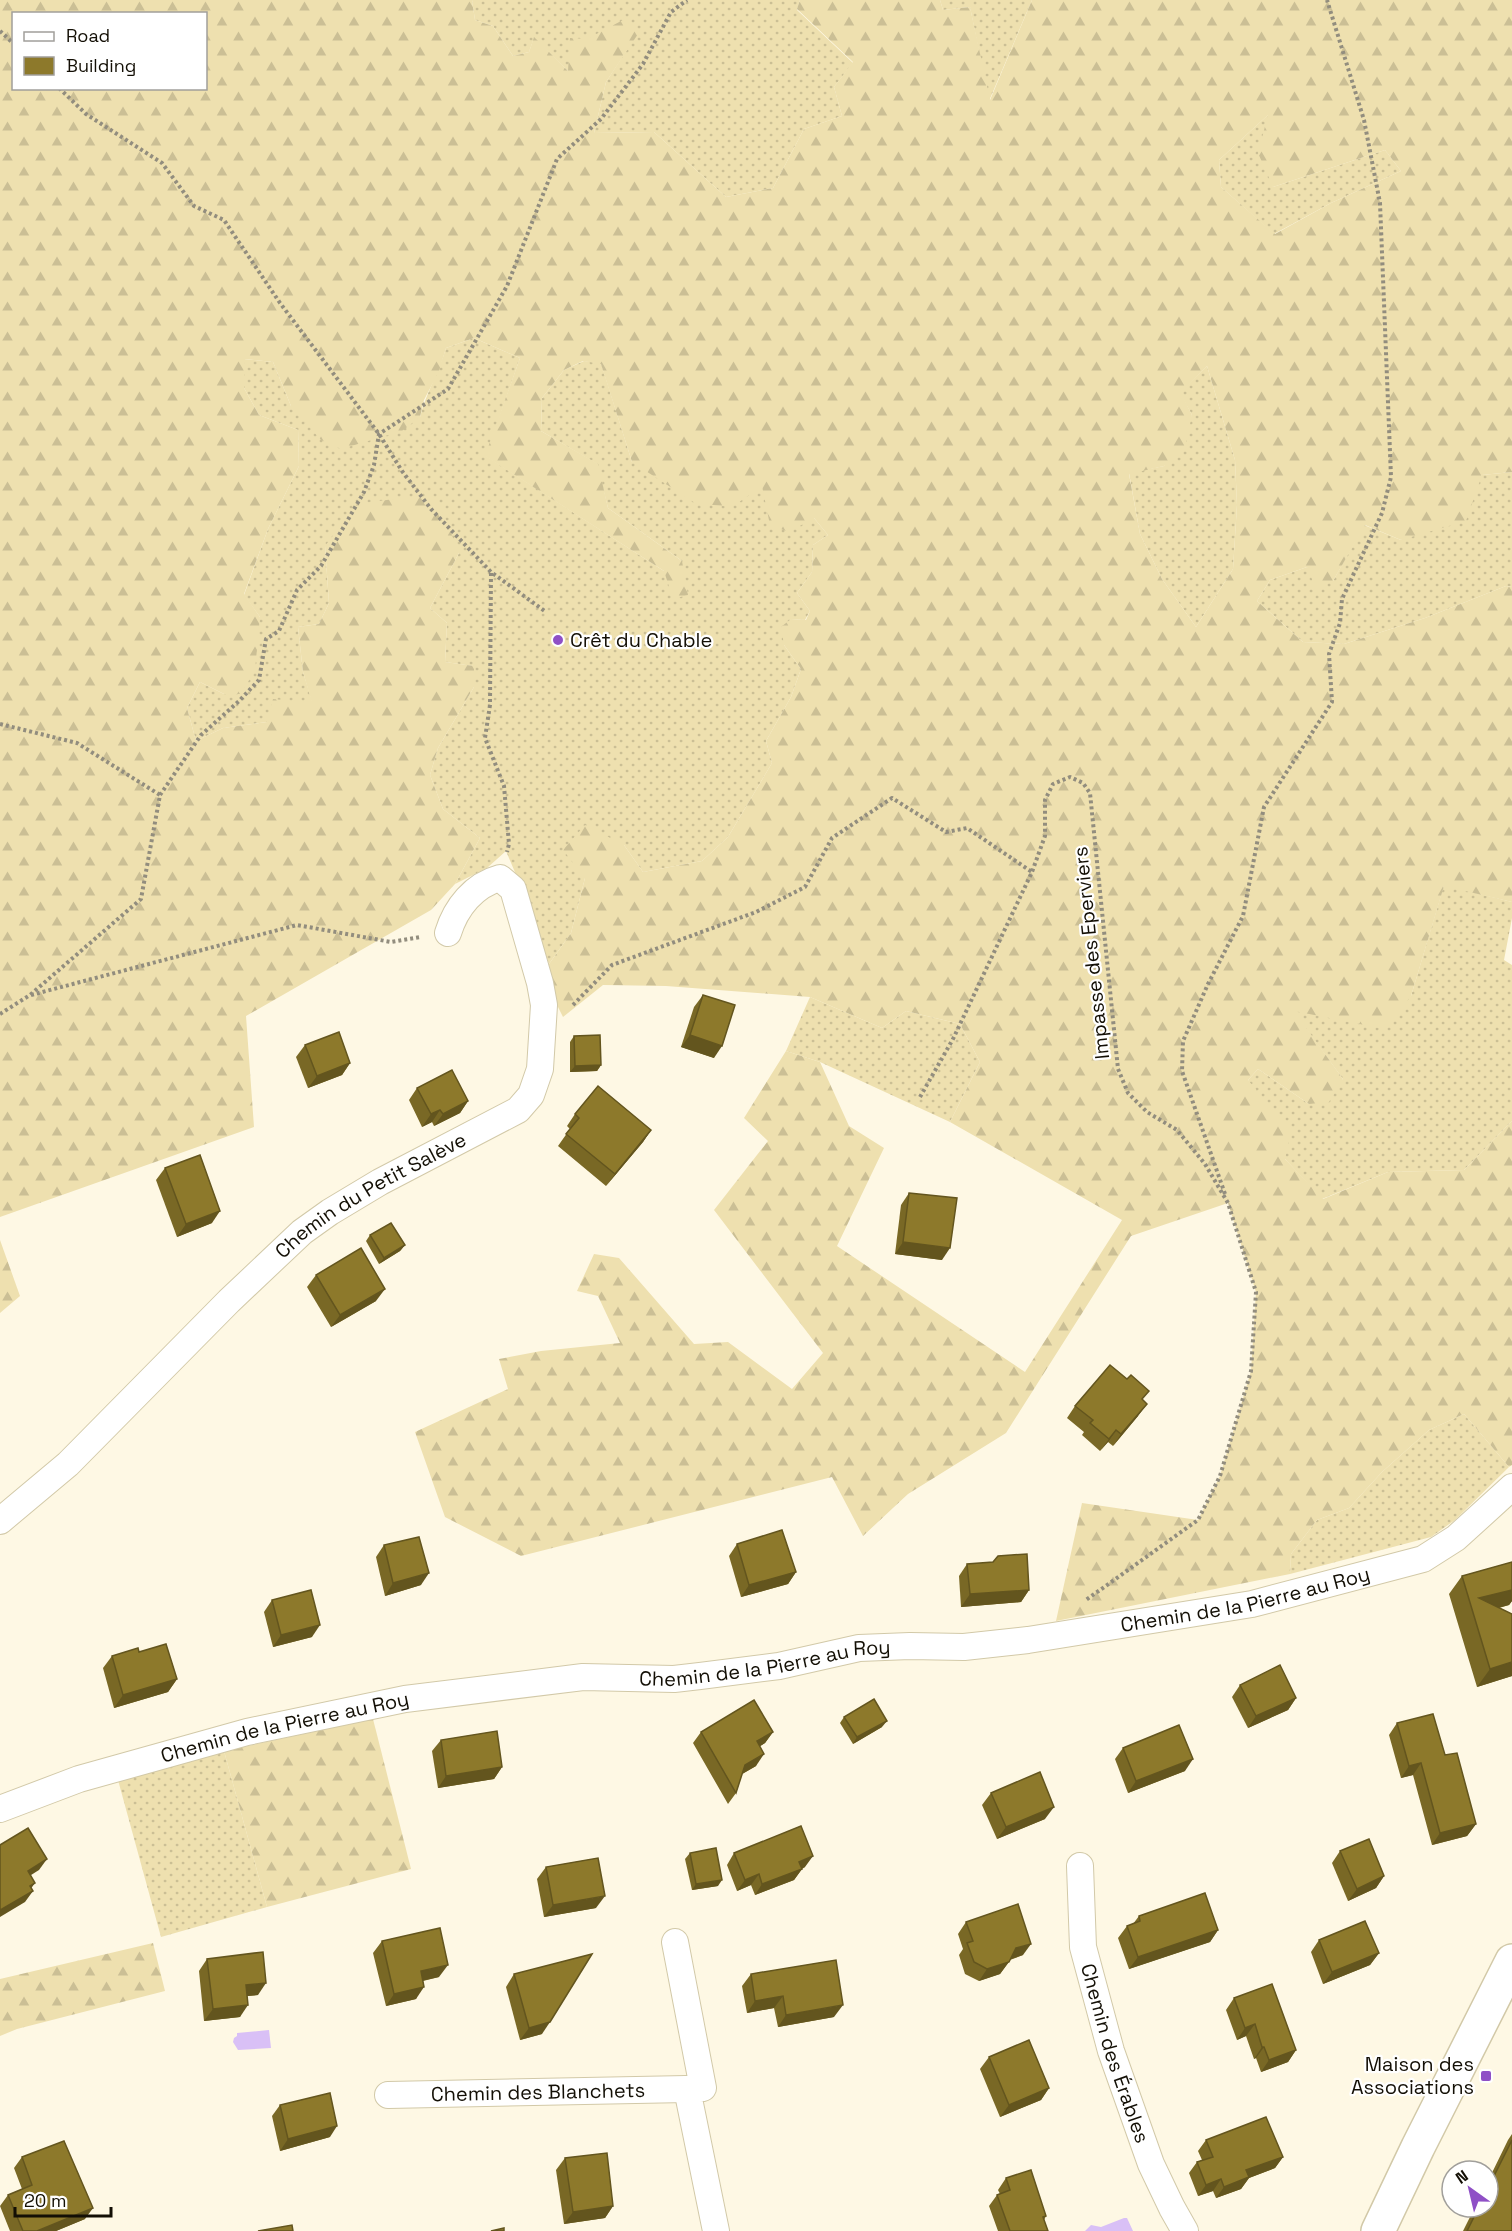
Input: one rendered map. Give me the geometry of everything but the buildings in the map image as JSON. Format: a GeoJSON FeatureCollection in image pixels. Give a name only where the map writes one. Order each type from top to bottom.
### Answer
{"type":"FeatureCollection","features":[{"type":"Feature","properties":{"kind":"street"},"geometry":{"type":"LineString","coordinates":[[448,933],[461,905],[476,888],[501,878]]}},
{"type":"Feature","properties":{"kind":"street","name":"Chemin du Petit Salève"},"geometry":{"type":"LineString","coordinates":[[0,1521],[68,1464],[229,1301],[302,1232],[330,1212],[381,1182],[518,1110],[531,1095],[540,1069],[544,1005],[540,982],[513,890],[501,878]]}},
{"type":"Feature","properties":{"kind":"street","name":"Chemin de la Pierre au Roy"},"geometry":{"type":"LineString","coordinates":[[0,1809],[79,1779],[236,1736],[405,1699],[583,1677],[699,1676],[779,1666],[859,1648],[963,1647],[1028,1640],[1252,1604],[1423,1559],[1456,1538],[1512,1487]]}},
{"type":"Feature","properties":{"kind":"street","name":"Chemin des Érables"},"geometry":{"type":"LineString","coordinates":[[1080,1866],[1083,1947],[1111,2050],[1151,2164],[1185,2231]]}},
{"type":"Feature","properties":{"kind":"street"},"geometry":{"type":"LineString","coordinates":[[675,1942],[704,2088],[687,2089],[716,2231]]}},
{"type":"Feature","properties":{"kind":"street"},"geometry":{"type":"LineString","coordinates":[[1378,2231],[1512,1961]]}},
{"type":"Feature","properties":{"kind":"street","name":"Chemin des Blanchets"},"geometry":{"type":"LineString","coordinates":[[388,2096],[687,2089]]}},
{"type":"Feature","properties":{"kind":"path"},"geometry":{"type":"LineString","coordinates":[[0,1014],[30,995],[141,899],[160,795],[201,735],[259,680],[266,639],[279,631],[297,590],[321,566],[364,492],[374,465],[379,434],[448,389],[507,286],[557,159],[601,119],[643,64],[671,12],[687,0]]}},
{"type":"Feature","properties":{"kind":"path"},"geometry":{"type":"LineString","coordinates":[[1228,1203],[1182,1071],[1183,1041],[1208,984],[1243,915],[1264,807],[1332,702],[1329,654],[1340,623],[1342,599],[1382,513],[1391,477],[1380,203],[1364,120],[1327,0]]}},
{"type":"Feature","properties":{"kind":"path"},"geometry":{"type":"LineString","coordinates":[[0,31],[12,42]]}},
{"type":"Feature","properties":{"kind":"path"},"geometry":{"type":"LineString","coordinates":[[61,90],[86,114],[162,163],[194,206],[224,220],[280,303],[379,434],[402,471],[431,509],[491,572],[546,612]]}},
{"type":"Feature","properties":{"kind":"path"},"geometry":{"type":"LineString","coordinates":[[491,572],[490,705],[485,738],[504,786],[509,844],[501,878]]}},
{"type":"Feature","properties":{"kind":"path"},"geometry":{"type":"LineString","coordinates":[[0,724],[77,742],[160,795]]}},
{"type":"Feature","properties":{"kind":"path","name":"Impasse des Eperviers"},"geometry":{"type":"LineString","coordinates":[[920,1097],[953,1039],[1032,872],[1045,836],[1045,800],[1053,784],[1070,777],[1083,783],[1090,793],[1118,1069],[1128,1093],[1147,1112],[1177,1130],[1205,1164],[1228,1203],[1256,1292],[1251,1371],[1220,1476],[1198,1520],[1085,1601]]}},
{"type":"Feature","properties":{"kind":"path"},"geometry":{"type":"LineString","coordinates":[[543,1035],[612,964],[756,912],[805,887],[832,838],[892,798],[946,832],[967,828],[1032,872]]}},
{"type":"Feature","properties":{"kind":"path"},"geometry":{"type":"LineString","coordinates":[[30,995],[297,925],[391,942],[448,933]]}},
{"type":"Feature","properties":{"kind":"green space"},"geometry":{"type":"Polygon","coordinates":[[[0,0],[472,0],[475,20],[493,26],[513,56],[529,52],[534,37],[568,71],[570,38],[587,39],[623,20],[638,34],[606,82],[594,133],[654,132],[726,197],[773,188],[804,129],[842,116],[834,87],[853,62],[797,9],[800,0],[940,0],[943,10],[970,7],[990,100],[1032,0],[1512,0],[1512,472],[1482,475],[1466,521],[1401,540],[1365,525],[1333,581],[1316,589],[1307,567],[1270,580],[1257,601],[1303,642],[1344,644],[1425,618],[1506,586],[1512,587],[1512,902],[1444,886],[1411,996],[1385,1029],[1294,1011],[1343,1079],[1329,1102],[1309,1104],[1258,1069],[1248,1080],[1291,1131],[1285,1159],[1323,1199],[1388,1172],[1464,1170],[1512,1121],[1512,1465],[1509,1467],[1464,1414],[1429,1430],[1382,1472],[1349,1508],[1317,1520],[1291,1554],[1290,1574],[1056,1621],[1082,1503],[1198,1520],[1220,1476],[1251,1371],[1256,1292],[1228,1203],[1131,1236],[1006,1433],[908,1494],[863,1536],[832,1477],[521,1556],[445,1517],[415,1432],[508,1389],[499,1359],[541,1351],[620,1343],[598,1296],[577,1291],[594,1254],[619,1258],[694,1344],[728,1342],[792,1389],[823,1353],[714,1210],[768,1141],[744,1118],[786,1051],[820,1062],[849,1126],[884,1148],[837,1246],[1025,1372],[1122,1220],[950,1122],[980,1062],[960,1024],[906,1011],[882,1028],[810,997],[666,986],[603,985],[563,1017],[552,995],[549,964],[571,933],[585,878],[563,850],[585,825],[624,845],[643,872],[702,861],[728,837],[772,763],[766,741],[791,697],[801,669],[784,645],[781,627],[791,619],[806,620],[810,611],[797,593],[812,572],[813,545],[828,535],[814,518],[789,532],[770,525],[762,486],[732,507],[695,503],[632,462],[601,364],[583,361],[564,370],[542,398],[541,431],[598,464],[608,508],[682,561],[688,595],[673,599],[664,571],[485,456],[520,358],[474,338],[446,348],[439,371],[424,400],[420,417],[402,431],[341,449],[321,440],[291,406],[273,362],[245,359],[244,388],[259,415],[298,430],[299,466],[268,529],[244,594],[260,617],[255,670],[241,694],[224,694],[200,682],[187,708],[196,741],[223,728],[267,722],[273,699],[312,703],[303,672],[298,627],[319,624],[329,603],[325,546],[357,504],[409,497],[438,500],[459,553],[430,608],[447,623],[445,662],[474,666],[474,687],[438,748],[430,775],[443,809],[480,838],[455,884],[431,910],[246,1016],[254,1127],[0,1217],[0,0]],[[1268,115],[1219,160],[1221,187],[1275,234],[1331,203],[1401,171],[1385,150],[1273,187],[1258,153],[1268,115]],[[1207,366],[1181,393],[1192,415],[1185,447],[1164,466],[1129,474],[1140,534],[1162,579],[1196,627],[1233,569],[1237,505],[1235,460],[1207,366]]]}},
{"type":"Feature","properties":{"kind":"green space"},"geometry":{"type":"Polygon","coordinates":[[[472,0],[800,0],[797,10],[853,63],[834,87],[842,116],[804,129],[773,188],[726,197],[654,132],[594,133],[606,82],[637,34],[569,72],[534,38],[529,52],[513,56],[493,26],[475,20],[472,0]]]}},
{"type":"Feature","properties":{"kind":"green space"},"geometry":{"type":"Polygon","coordinates":[[[940,0],[1032,0],[989,101],[970,7],[943,10],[940,0]]]}},
{"type":"Feature","properties":{"kind":"green space"},"geometry":{"type":"Polygon","coordinates":[[[1269,114],[1273,187],[1385,150],[1401,171],[1331,203],[1274,234],[1221,187],[1219,160],[1269,114]]]}},
{"type":"Feature","properties":{"kind":"green space"},"geometry":{"type":"Polygon","coordinates":[[[474,338],[520,358],[486,456],[664,571],[682,561],[608,508],[597,464],[541,431],[542,398],[564,370],[584,361],[601,363],[632,462],[763,486],[814,518],[828,535],[813,545],[812,572],[797,593],[810,611],[805,620],[791,619],[784,645],[801,669],[791,697],[766,741],[772,763],[728,837],[702,861],[643,872],[624,845],[585,878],[571,933],[549,964],[528,903],[506,851],[487,868],[455,884],[480,838],[443,809],[430,775],[438,748],[474,687],[473,666],[445,662],[447,623],[430,608],[459,553],[325,546],[329,603],[319,624],[298,627],[303,672],[313,704],[267,722],[223,728],[196,741],[187,708],[200,682],[224,694],[260,617],[244,595],[268,529],[299,466],[298,430],[259,415],[244,388],[244,359],[273,362],[291,406],[420,417],[446,348],[474,338]]]}},
{"type":"Feature","properties":{"kind":"green space"},"geometry":{"type":"Polygon","coordinates":[[[1207,366],[1235,460],[1237,505],[1233,569],[1196,627],[1162,579],[1140,534],[1129,473],[1164,466],[1192,415],[1180,393],[1207,366]]]}},
{"type":"Feature","properties":{"kind":"green space"},"geometry":{"type":"Polygon","coordinates":[[[1512,472],[1512,587],[1506,586],[1425,618],[1344,644],[1303,642],[1257,601],[1270,580],[1307,567],[1333,581],[1364,525],[1401,540],[1482,475],[1512,472]]]}},
{"type":"Feature","properties":{"kind":"green space"},"geometry":{"type":"Polygon","coordinates":[[[1444,885],[1512,902],[1512,918],[1504,960],[1512,965],[1512,1121],[1464,1170],[1388,1172],[1322,1199],[1285,1159],[1248,1080],[1258,1069],[1309,1104],[1343,1079],[1293,1011],[1411,996],[1444,885]]]}},
{"type":"Feature","properties":{"kind":"green space"},"geometry":{"type":"Polygon","coordinates":[[[810,997],[882,1028],[906,1011],[960,1024],[980,1062],[950,1122],[820,1062],[786,1051],[810,997]]]}},
{"type":"Feature","properties":{"kind":"green space"},"geometry":{"type":"Polygon","coordinates":[[[0,1240],[20,1296],[0,1313],[0,1240]]]}},
{"type":"Feature","properties":{"kind":"green space"},"geometry":{"type":"Polygon","coordinates":[[[1464,1414],[1509,1467],[1455,1520],[1431,1537],[1290,1574],[1291,1554],[1317,1520],[1349,1508],[1382,1472],[1429,1430],[1464,1414]]]}},
{"type":"Feature","properties":{"kind":"green space"},"geometry":{"type":"Polygon","coordinates":[[[373,1719],[411,1869],[267,1907],[224,1751],[373,1719]]]}},
{"type":"Feature","properties":{"kind":"green space"},"geometry":{"type":"Polygon","coordinates":[[[224,1751],[267,1907],[161,1937],[118,1780],[224,1751]]]}},
{"type":"Feature","properties":{"kind":"green space"},"geometry":{"type":"Polygon","coordinates":[[[153,1943],[165,1991],[17,2029],[0,2036],[0,1979],[153,1943]]]}},
{"type":"Feature","properties":{"kind":"shaded area"},"geometry":{"type":"Polygon","coordinates":[[[269,2030],[271,2048],[238,2050],[233,2042],[237,2033],[269,2030]]]}},
{"type":"Feature","properties":{"kind":"shaded area"},"geometry":{"type":"Polygon","coordinates":[[[1127,2218],[1133,2231],[1085,2231],[1091,2225],[1101,2227],[1127,2218]]]}},
{"type":"Feature","properties":{"kind":"place","name":"Crêt du Chable"},"geometry":{"type":"Point","coordinates":[558,640]}},
{"type":"Feature","properties":{"kind":"place","name":"Maison des Associations"},"geometry":{"type":"Point","coordinates":[1486,2076]}}]}
